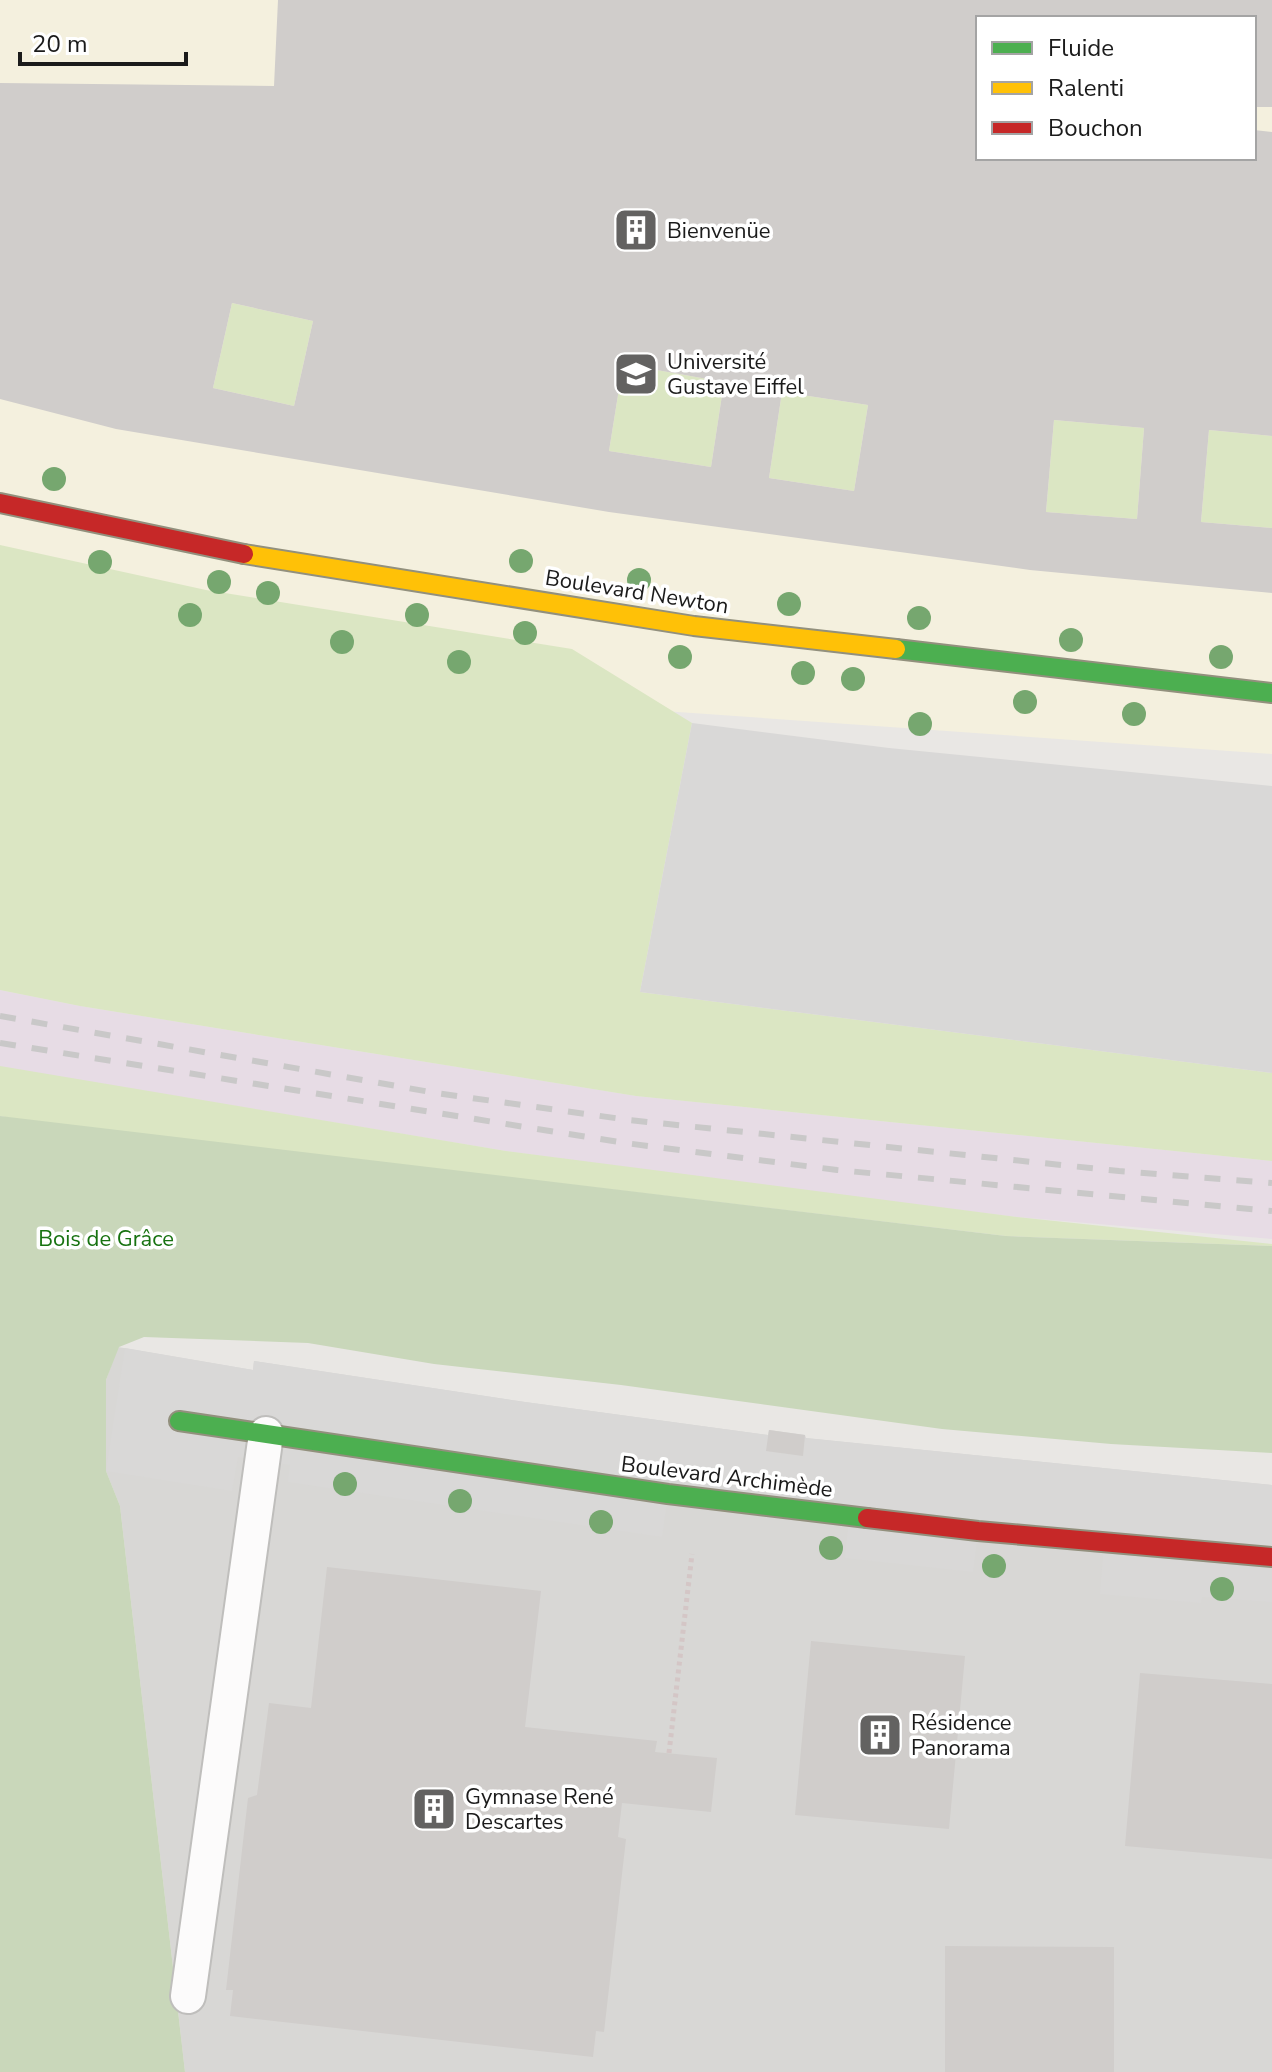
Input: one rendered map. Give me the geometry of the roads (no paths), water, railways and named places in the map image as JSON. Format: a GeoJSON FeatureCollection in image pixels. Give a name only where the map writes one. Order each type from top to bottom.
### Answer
{"type":"FeatureCollection","features":[{"type":"Feature","properties":{"kind":"street","name":"Boulevard Newton"},"geometry":{"type":"LineString","coordinates":[[0,503],[246,554],[694,626],[1272,693]]}},
{"type":"Feature","properties":{"kind":"street","name":"Boulevard Archimède"},"geometry":{"type":"LineString","coordinates":[[179,1421],[668,1494],[978,1531],[1272,1557]]}},
{"type":"Feature","properties":{"kind":"lane"},"geometry":{"type":"LineString","coordinates":[[188,1996],[266,1434]]}},
{"type":"Feature","properties":{"kind":"railway"},"geometry":{"type":"LineString","coordinates":[[0,1016],[436,1093],[629,1120],[1119,1171],[1272,1183]]}},
{"type":"Feature","properties":{"kind":"railway"},"geometry":{"type":"LineString","coordinates":[[0,1043],[625,1143],[837,1170],[1272,1211]]}},
{"type":"Feature","properties":{"kind":"place","name":"Bienvenüe"},"geometry":{"type":"Point","coordinates":[636,230]}},
{"type":"Feature","properties":{"kind":"place","name":"Université Gustave Eiffel"},"geometry":{"type":"Point","coordinates":[636,374]}},
{"type":"Feature","properties":{"kind":"place","name":"Résidence Panorama"},"geometry":{"type":"Point","coordinates":[880,1735]}},
{"type":"Feature","properties":{"kind":"place","name":"Gymnase René Descartes"},"geometry":{"type":"Point","coordinates":[434,1809]}},
{"type":"Feature","properties":{"kind":"park label","name":"Bois de Grâce"},"geometry":{"type":"Point","coordinates":[106,1238]}}]}
